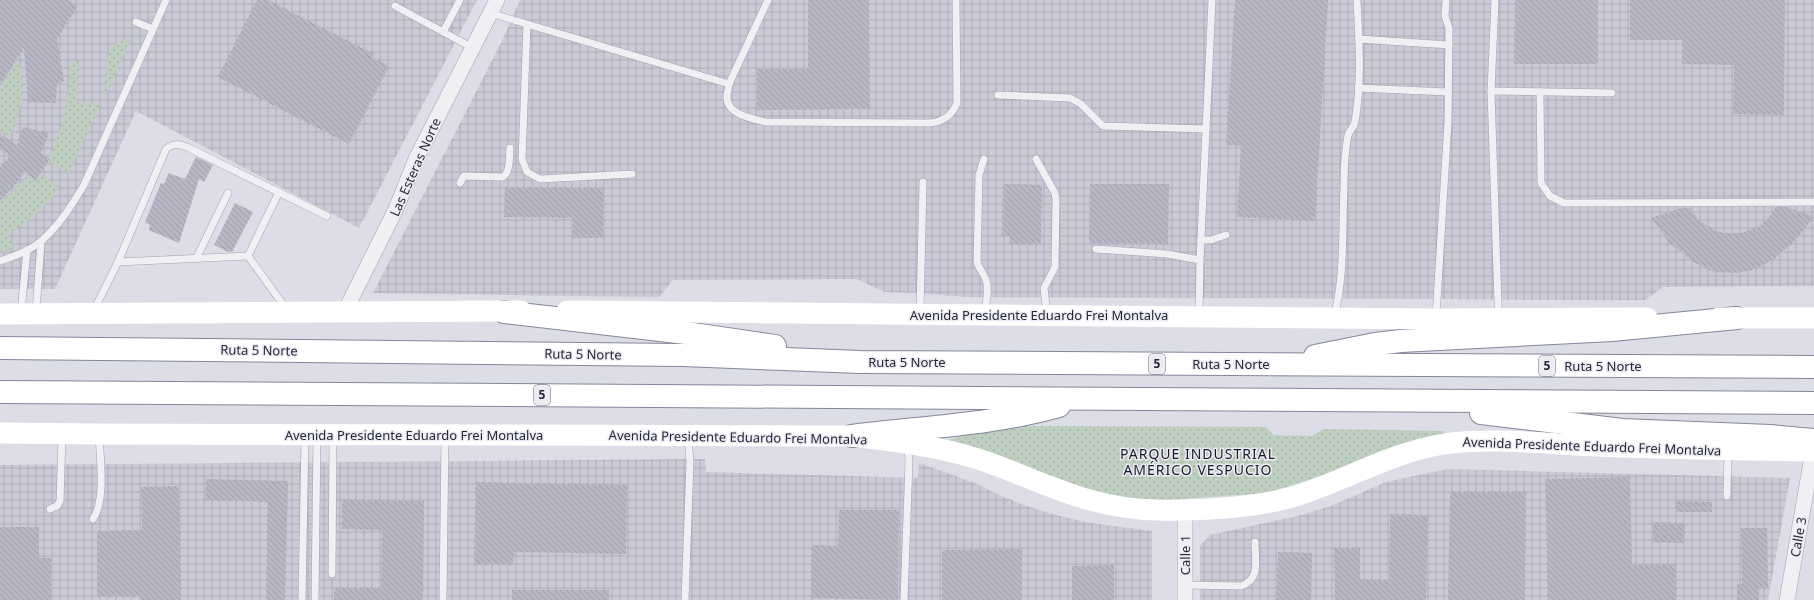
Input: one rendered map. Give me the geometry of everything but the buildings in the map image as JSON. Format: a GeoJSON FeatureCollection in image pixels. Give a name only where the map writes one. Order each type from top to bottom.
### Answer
{"type":"FeatureCollection","features":[{"type":"Feature","properties":{"kind":"highway"},"geometry":{"type":"LineString","coordinates":[[504,312],[686,333],[785,347],[860,362]]}},
{"type":"Feature","properties":{"kind":"highway"},"geometry":{"type":"LineString","coordinates":[[1279,365],[1343,350],[1401,341],[1612,330],[1737,318]]}},
{"type":"Feature","properties":{"kind":"highway","name":"Ruta 5 Norte"},"geometry":{"type":"LineString","coordinates":[[0,348],[683,355],[860,362],[1814,367]]}},
{"type":"Feature","properties":{"kind":"highway","name":"5"},"geometry":{"type":"LineString","coordinates":[[0,392],[1814,402]]}},
{"type":"Feature","properties":{"kind":"highway"},"geometry":{"type":"LineString","coordinates":[[852,436],[979,422],[1026,414],[1083,398]]}},
{"type":"Feature","properties":{"kind":"highway"},"geometry":{"type":"LineString","coordinates":[[1391,400],[1622,430],[1770,436],[1814,447]]}},
{"type":"Feature","properties":{"kind":"main road","name":"Avenida Presidente Eduardo Frei Montalva"},"geometry":{"type":"LineString","coordinates":[[0,314],[504,312],[1334,318],[1814,318]]}},
{"type":"Feature","properties":{"kind":"main road","name":"Avenida Presidente Eduardo Frei Montalva"},"geometry":{"type":"LineString","coordinates":[[0,433],[852,436],[908,443],[945,450],[977,459],[1064,493],[1102,504],[1136,509],[1185,510],[1237,506],[1285,499],[1316,489],[1406,453],[1445,444],[1492,442],[1728,450],[1814,447]]}},
{"type":"Feature","properties":{"kind":"street","name":"Las Esteras Norte"},"geometry":{"type":"LineString","coordinates":[[344,313],[395,211],[416,159],[494,7]]}},
{"type":"Feature","properties":{"kind":"street","name":"Calle 3"},"geometry":{"type":"LineString","coordinates":[[1787,600],[1814,447]]}},
{"type":"Feature","properties":{"kind":"street","name":"Calle 1"},"geometry":{"type":"LineString","coordinates":[[1184,600],[1185,510]]}},
{"type":"Feature","properties":{"kind":"lane"},"geometry":{"type":"LineString","coordinates":[[0,261],[27,250],[41,242],[62,219],[84,185],[166,0]]}},
{"type":"Feature","properties":{"kind":"lane"},"geometry":{"type":"LineString","coordinates":[[443,32],[460,0]]}},
{"type":"Feature","properties":{"kind":"lane"},"geometry":{"type":"LineString","coordinates":[[768,0],[729,84],[726,98],[731,109],[747,118],[766,122],[929,123],[946,119],[954,109],[958,96],[956,0]]}},
{"type":"Feature","properties":{"kind":"lane"},"geometry":{"type":"LineString","coordinates":[[1199,316],[1200,260],[1212,0]]}},
{"type":"Feature","properties":{"kind":"lane"},"geometry":{"type":"LineString","coordinates":[[1334,318],[1338,305],[1342,259],[1344,186],[1348,134],[1355,124],[1358,88],[1359,39],[1357,0]]}},
{"type":"Feature","properties":{"kind":"lane"},"geometry":{"type":"LineString","coordinates":[[1436,318],[1448,122],[1449,28],[1444,16],[1446,0]]}},
{"type":"Feature","properties":{"kind":"lane"},"geometry":{"type":"LineString","coordinates":[[1494,0],[1491,91],[1498,303],[1500,318]]}},
{"type":"Feature","properties":{"kind":"lane"},"geometry":{"type":"LineString","coordinates":[[395,6],[472,48]]}},
{"type":"Feature","properties":{"kind":"lane"},"geometry":{"type":"LineString","coordinates":[[494,7],[527,25],[729,84]]}},
{"type":"Feature","properties":{"kind":"lane"},"geometry":{"type":"LineString","coordinates":[[136,22],[153,29]]}},
{"type":"Feature","properties":{"kind":"lane"},"geometry":{"type":"LineString","coordinates":[[527,25],[522,159],[527,172],[540,179],[632,174]]}},
{"type":"Feature","properties":{"kind":"lane"},"geometry":{"type":"LineString","coordinates":[[1359,39],[1449,45]]}},
{"type":"Feature","properties":{"kind":"lane"},"geometry":{"type":"LineString","coordinates":[[1358,88],[1448,92]]}},
{"type":"Feature","properties":{"kind":"lane"},"geometry":{"type":"LineString","coordinates":[[1491,91],[1612,93]]}},
{"type":"Feature","properties":{"kind":"lane"},"geometry":{"type":"LineString","coordinates":[[1540,92],[1541,183],[1550,196],[1564,204],[1814,202]]}},
{"type":"Feature","properties":{"kind":"lane"},"geometry":{"type":"LineString","coordinates":[[998,95],[1070,98],[1081,104],[1103,126],[1206,129]]}},
{"type":"Feature","properties":{"kind":"lane"},"geometry":{"type":"LineString","coordinates":[[92,314],[118,262],[166,150],[171,145],[177,144],[187,147],[327,216]]}},
{"type":"Feature","properties":{"kind":"lane"},"geometry":{"type":"LineString","coordinates":[[460,183],[464,176],[503,177],[506,175],[509,168],[510,148]]}},
{"type":"Feature","properties":{"kind":"lane"},"geometry":{"type":"LineString","coordinates":[[984,159],[979,175],[977,262],[980,272],[986,279],[988,289],[985,315]]}},
{"type":"Feature","properties":{"kind":"lane"},"geometry":{"type":"LineString","coordinates":[[1036,159],[1055,193],[1056,198],[1055,267],[1044,288],[1047,315]]}},
{"type":"Feature","properties":{"kind":"lane"},"geometry":{"type":"LineString","coordinates":[[920,314],[923,182]]}},
{"type":"Feature","properties":{"kind":"lane"},"geometry":{"type":"LineString","coordinates":[[248,256],[279,192]]}},
{"type":"Feature","properties":{"kind":"lane"},"geometry":{"type":"LineString","coordinates":[[196,258],[228,193]]}},
{"type":"Feature","properties":{"kind":"lane"},"geometry":{"type":"LineString","coordinates":[[1201,240],[1211,240],[1226,235]]}},
{"type":"Feature","properties":{"kind":"lane"},"geometry":{"type":"LineString","coordinates":[[29,314],[41,242]]}},
{"type":"Feature","properties":{"kind":"lane"},"geometry":{"type":"LineString","coordinates":[[1096,249],[1167,254],[1200,260]]}},
{"type":"Feature","properties":{"kind":"lane"},"geometry":{"type":"LineString","coordinates":[[27,250],[29,314]]}},
{"type":"Feature","properties":{"kind":"lane"},"geometry":{"type":"LineString","coordinates":[[118,262],[248,256]]}},
{"type":"Feature","properties":{"kind":"lane"},"geometry":{"type":"LineString","coordinates":[[248,256],[289,313]]}},
{"type":"Feature","properties":{"kind":"lane"},"geometry":{"type":"LineString","coordinates":[[50,509],[57,506],[60,501],[62,434]]}},
{"type":"Feature","properties":{"kind":"lane"},"geometry":{"type":"LineString","coordinates":[[93,519],[97,513],[100,494],[99,434]]}},
{"type":"Feature","properties":{"kind":"lane"},"geometry":{"type":"LineString","coordinates":[[318,434],[332,574]]}},
{"type":"Feature","properties":{"kind":"lane"},"geometry":{"type":"LineString","coordinates":[[302,600],[318,434]]}},
{"type":"Feature","properties":{"kind":"lane"},"geometry":{"type":"LineString","coordinates":[[316,600],[318,434]]}},
{"type":"Feature","properties":{"kind":"lane"},"geometry":{"type":"LineString","coordinates":[[443,598],[445,435]]}},
{"type":"Feature","properties":{"kind":"lane"},"geometry":{"type":"LineString","coordinates":[[684,600],[690,462],[688,435]]}},
{"type":"Feature","properties":{"kind":"lane"},"geometry":{"type":"LineString","coordinates":[[904,600],[909,461],[908,443]]}},
{"type":"Feature","properties":{"kind":"lane"},"geometry":{"type":"LineString","coordinates":[[1727,496],[1728,450]]}},
{"type":"Feature","properties":{"kind":"lane"},"geometry":{"type":"LineString","coordinates":[[1185,585],[1241,586],[1248,583],[1253,579],[1255,570],[1256,542]]}},
{"type":"Feature","properties":{"kind":"shaded area"},"geometry":{"type":"Polygon","coordinates":[[[0,0],[477,0],[359,228],[136,111],[55,289],[0,289],[0,0]]]}},
{"type":"Feature","properties":{"kind":"shaded area"},"geometry":{"type":"Polygon","coordinates":[[[520,0],[1814,0],[1814,286],[1663,287],[1645,300],[965,297],[885,292],[856,279],[673,280],[659,297],[373,293],[501,43],[520,0]]]}},
{"type":"Feature","properties":{"kind":"shaded area"},"geometry":{"type":"Polygon","coordinates":[[[705,459],[706,472],[918,478],[919,463],[975,483],[1001,496],[1030,507],[1060,516],[1090,523],[1152,531],[1152,600],[0,600],[0,465],[705,459]]]}},
{"type":"Feature","properties":{"kind":"shaded area"},"geometry":{"type":"Polygon","coordinates":[[[1447,469],[1790,478],[1768,600],[1200,600],[1200,546],[1210,535],[1302,515],[1331,506],[1386,482],[1447,469]]]}},
{"type":"Feature","properties":{"kind":"green space"},"geometry":{"type":"Polygon","coordinates":[[[131,39],[105,97],[103,95],[109,50],[119,42],[131,39]]]}},
{"type":"Feature","properties":{"kind":"green space"},"geometry":{"type":"Polygon","coordinates":[[[18,59],[21,69],[22,98],[10,137],[0,131],[0,88],[18,59]]]}},
{"type":"Feature","properties":{"kind":"green space"},"geometry":{"type":"Polygon","coordinates":[[[71,60],[79,61],[77,102],[100,105],[69,173],[49,162],[52,158],[50,156],[63,120],[69,86],[71,60]]]}},
{"type":"Feature","properties":{"kind":"green space"},"geometry":{"type":"Polygon","coordinates":[[[41,175],[60,187],[36,214],[7,234],[14,247],[4,253],[0,245],[0,202],[12,193],[27,176],[36,182],[41,175]]]}},
{"type":"Feature","properties":{"kind":"green space"},"geometry":{"type":"Polygon","coordinates":[[[1028,426],[1266,427],[1273,435],[1312,436],[1323,429],[1444,431],[1445,437],[1267,493],[1166,500],[1111,498],[1055,481],[997,454],[948,440],[992,429],[1028,426]]]}},
{"type":"Feature","properties":{"kind":"district","name":"PARQUE INDUSTRIAL AMÉRICO VESPUCIO"},"geometry":{"type":"Point","coordinates":[1198,462]}}]}
